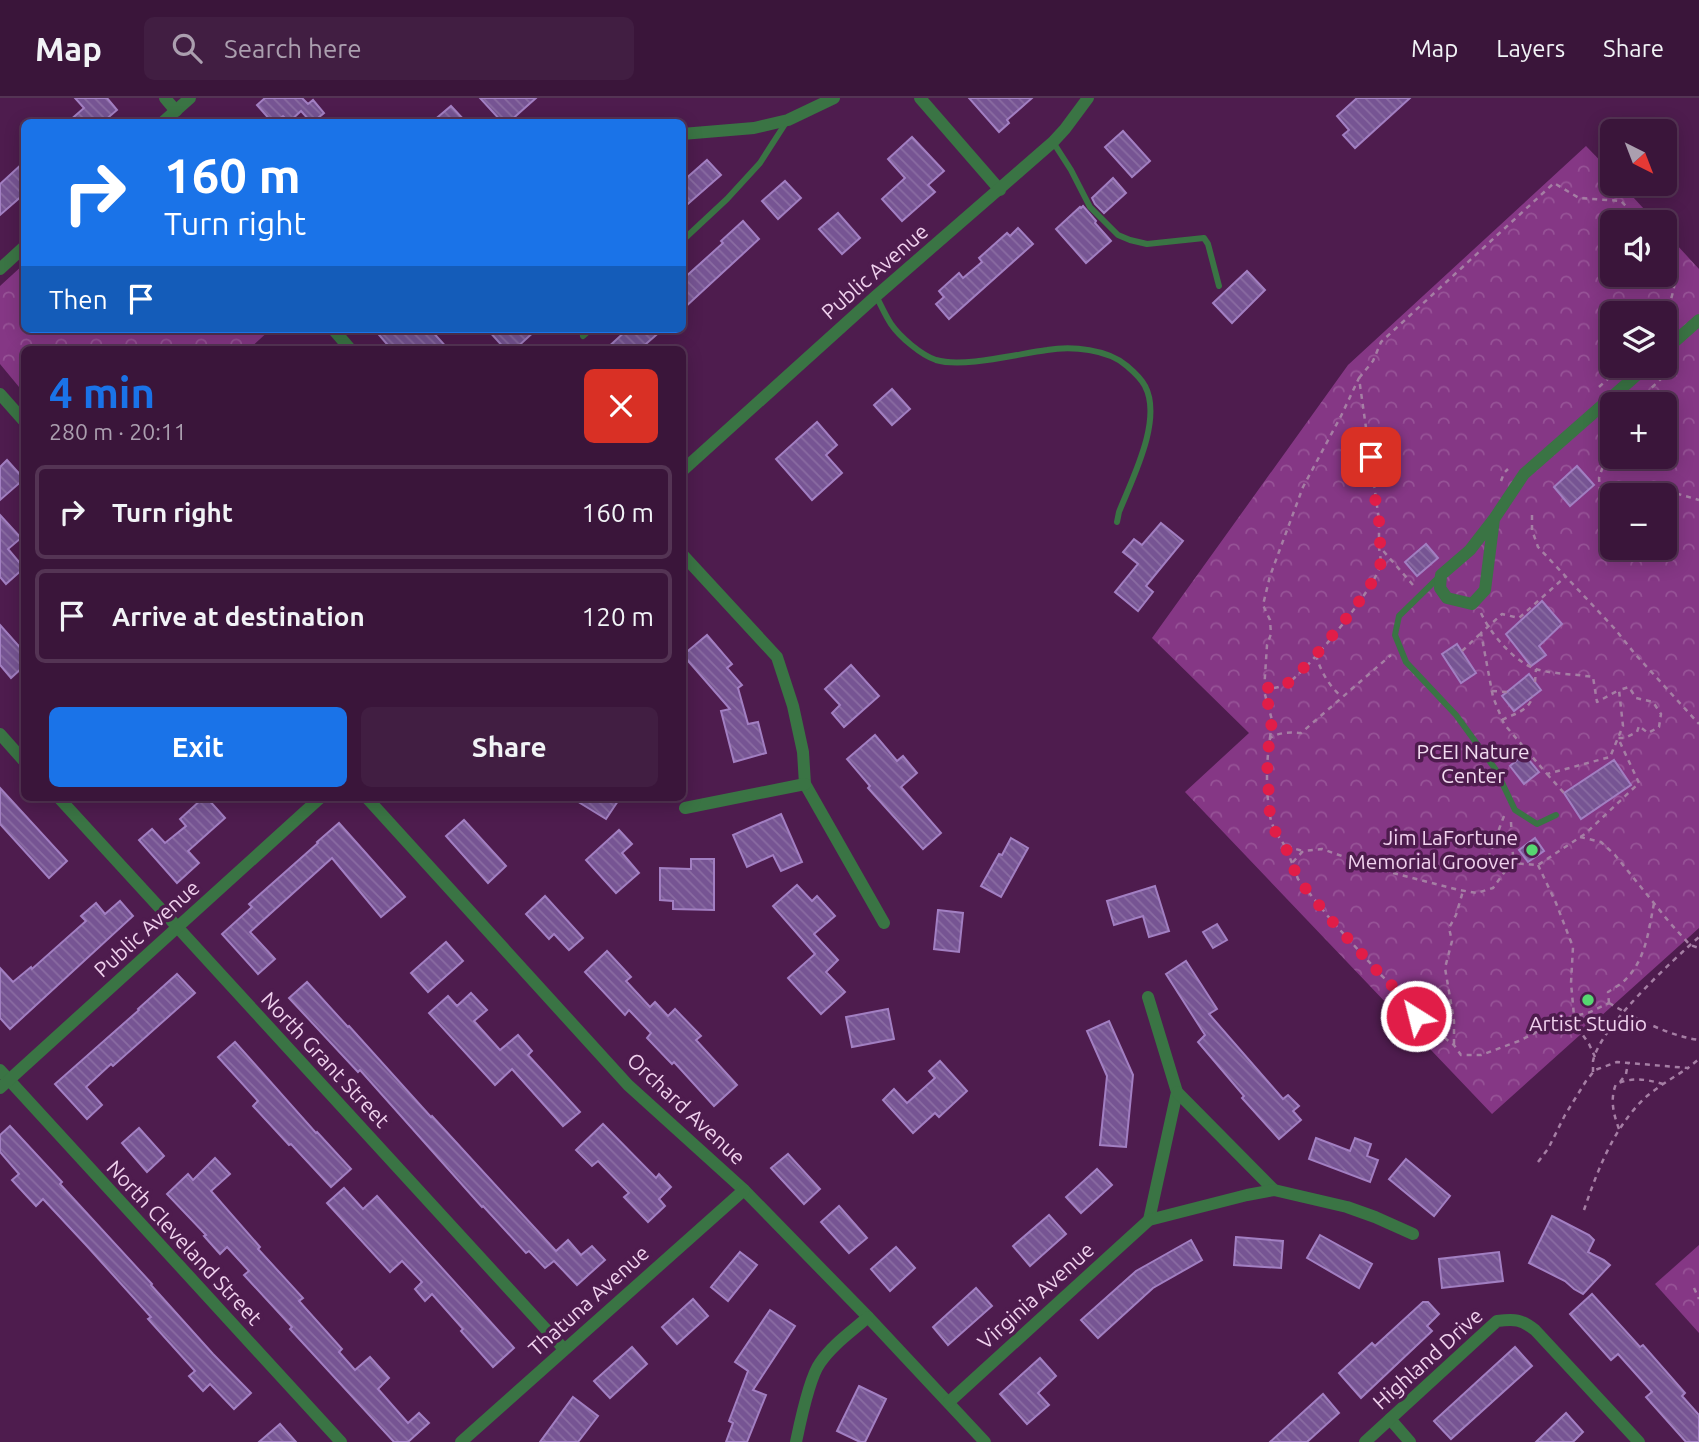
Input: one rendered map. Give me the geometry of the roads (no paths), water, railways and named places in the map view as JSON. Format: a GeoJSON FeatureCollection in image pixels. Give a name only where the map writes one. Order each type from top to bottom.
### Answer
{"type":"FeatureCollection","features":[{"type":"Feature","properties":{"kind":"street"},"geometry":{"type":"LineString","coordinates":[[164,98],[176,111]]}},
{"type":"Feature","properties":{"kind":"street"},"geometry":{"type":"LineString","coordinates":[[167,119],[190,98]]}},
{"type":"Feature","properties":{"kind":"street"},"geometry":{"type":"LineString","coordinates":[[686,134],[754,128],[788,120],[834,98]]}},
{"type":"Feature","properties":{"kind":"street"},"geometry":{"type":"LineString","coordinates":[[919,98],[1000,190]]}},
{"type":"Feature","properties":{"kind":"street","name":"Public Avenue"},"geometry":{"type":"LineString","coordinates":[[686,467],[876,296],[1053,142],[1088,98]]}},
{"type":"Feature","properties":{"kind":"street"},"geometry":{"type":"LineString","coordinates":[[0,269],[21,250]]}},
{"type":"Feature","properties":{"kind":"street"},"geometry":{"type":"LineString","coordinates":[[1677,339],[1699,320]]}},
{"type":"Feature","properties":{"kind":"street"},"geometry":{"type":"LineString","coordinates":[[1494,519],[1485,590],[1472,604],[1447,598],[1440,588],[1441,575],[1470,550],[1524,474],[1633,378]]}},
{"type":"Feature","properties":{"kind":"street"},"geometry":{"type":"LineString","coordinates":[[0,394],[21,418]]}},
{"type":"Feature","properties":{"kind":"street"},"geometry":{"type":"LineString","coordinates":[[686,558],[777,657],[793,706],[803,752],[805,784],[884,923]]}},
{"type":"Feature","properties":{"kind":"street"},"geometry":{"type":"LineString","coordinates":[[0,734],[21,758]]}},
{"type":"Feature","properties":{"kind":"street"},"geometry":{"type":"LineString","coordinates":[[685,808],[805,784]]}},
{"type":"Feature","properties":{"kind":"street","name":"North Grant Street"},"geometry":{"type":"LineString","coordinates":[[62,801],[564,1349]]}},
{"type":"Feature","properties":{"kind":"street","name":"Public Avenue"},"geometry":{"type":"LineString","coordinates":[[5,1084],[317,801]]}},
{"type":"Feature","properties":{"kind":"street","name":"Orchard Avenue"},"geometry":{"type":"LineString","coordinates":[[370,801],[628,1085],[744,1190],[985,1442]]}},
{"type":"Feature","properties":{"kind":"street"},"geometry":{"type":"LineString","coordinates":[[1148,997],[1177,1092],[1274,1190]]}},
{"type":"Feature","properties":{"kind":"street","name":"North Cleveland Street"},"geometry":{"type":"LineString","coordinates":[[0,1070],[5,1084],[341,1442]]}},
{"type":"Feature","properties":{"kind":"street"},"geometry":{"type":"LineString","coordinates":[[1177,1092],[1149,1220],[1274,1190],[1347,1207],[1413,1234]]}},
{"type":"Feature","properties":{"kind":"street","name":"Thatuna Avenue"},"geometry":{"type":"LineString","coordinates":[[461,1442],[744,1190]]}},
{"type":"Feature","properties":{"kind":"street","name":"Virginia Avenue"},"geometry":{"type":"LineString","coordinates":[[949,1402],[1149,1220]]}},
{"type":"Feature","properties":{"kind":"street"},"geometry":{"type":"LineString","coordinates":[[796,1442],[818,1365],[831,1349],[868,1317]]}},
{"type":"Feature","properties":{"kind":"street","name":"Highland Drive"},"geometry":{"type":"LineString","coordinates":[[1365,1442],[1497,1321],[1512,1320],[1523,1321],[1535,1329],[1639,1442]]}},
{"type":"Feature","properties":{"kind":"street"},"geometry":{"type":"LineString","coordinates":[[1390,1419],[1410,1442]]}},
{"type":"Feature","properties":{"kind":"lane"},"geometry":{"type":"LineString","coordinates":[[686,238],[760,163],[788,120]]}},
{"type":"Feature","properties":{"kind":"lane"},"geometry":{"type":"LineString","coordinates":[[1053,142],[1072,170],[1090,207],[1118,235],[1147,244],[1204,238],[1219,286]]}},
{"type":"Feature","properties":{"kind":"lane"},"geometry":{"type":"LineString","coordinates":[[876,296],[892,326],[920,353],[935,359],[951,363],[1050,349],[1093,350],[1121,360],[1147,387],[1150,404],[1146,444],[1117,523]]}},
{"type":"Feature","properties":{"kind":"lane"},"geometry":{"type":"LineString","coordinates":[[583,336],[586,333]]}},
{"type":"Feature","properties":{"kind":"lane"},"geometry":{"type":"LineString","coordinates":[[1441,575],[1399,616],[1395,635],[1406,662],[1456,715],[1496,770],[1516,810],[1537,824],[1556,815]]}},
{"type":"Feature","properties":{"kind":"place","name":"Jim LaFortune Memorial Groover"},"geometry":{"type":"Point","coordinates":[1532,850]}},
{"type":"Feature","properties":{"kind":"place","name":"Artist Studio"},"geometry":{"type":"Point","coordinates":[1588,1000]}},
{"type":"Feature","properties":{"kind":"park label","name":"PCEI Nature Center"},"geometry":{"type":"Point","coordinates":[1473,764]}}]}
